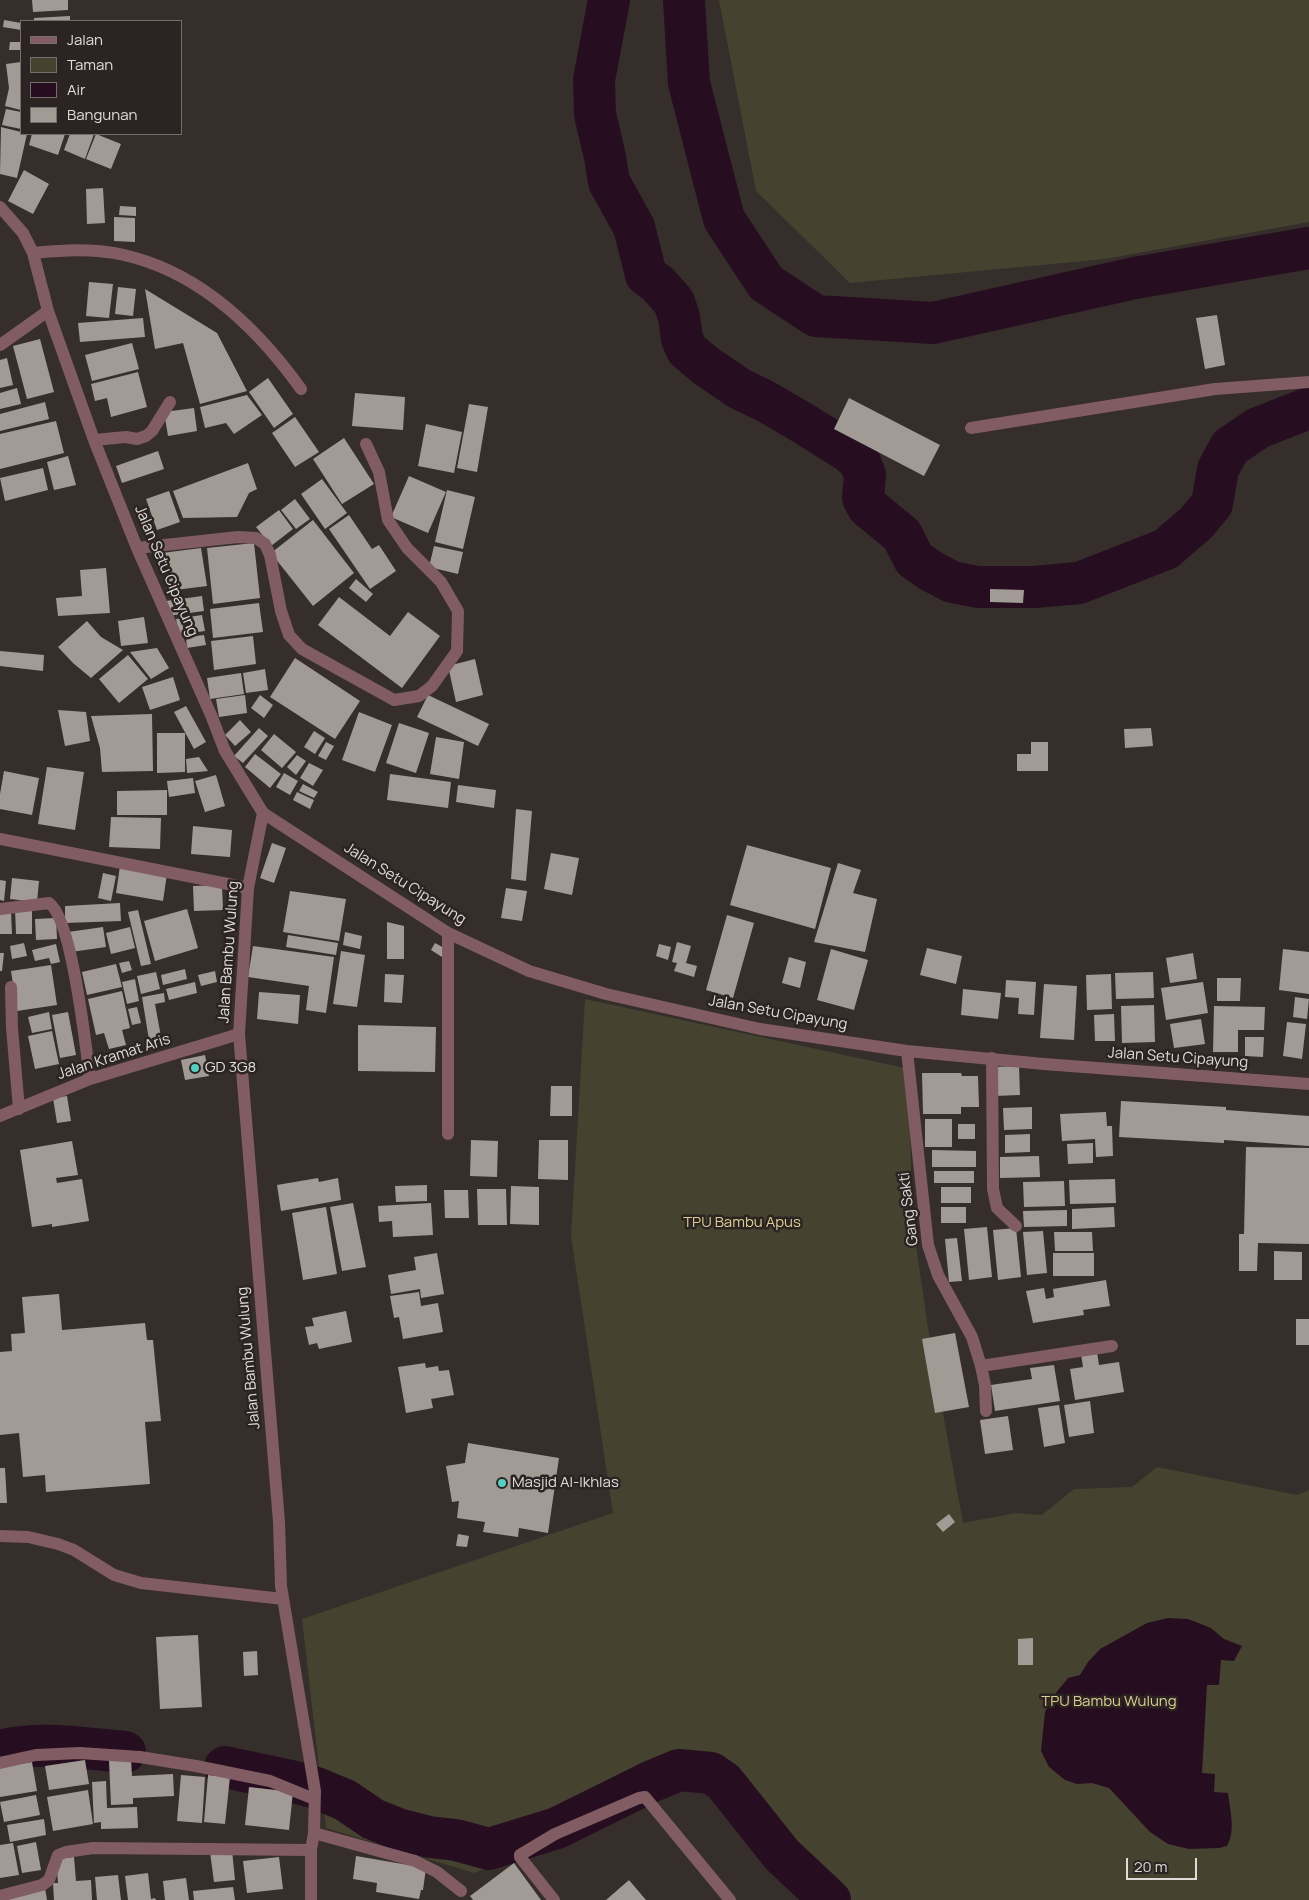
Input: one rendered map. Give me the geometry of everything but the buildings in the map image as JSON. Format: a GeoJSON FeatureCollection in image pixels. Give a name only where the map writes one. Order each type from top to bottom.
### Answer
{"type":"FeatureCollection","features":[{"type":"Feature","properties":{"kind":"street","name":"Jalan Setu Cipayung"},"geometry":{"type":"LineString","coordinates":[[0,207],[23,232],[32,253],[48,311],[94,440],[137,548],[225,751],[263,814],[448,933],[529,971],[606,994],[760,1029],[907,1052],[1309,1084]]}},
{"type":"Feature","properties":{"kind":"street"},"geometry":{"type":"LineString","coordinates":[[32,253],[72,250],[98,251],[124,255],[152,263],[220,301],[252,331],[290,374],[300,389]]}},
{"type":"Feature","properties":{"kind":"street"},"geometry":{"type":"LineString","coordinates":[[0,345],[48,311]]}},
{"type":"Feature","properties":{"kind":"street"},"geometry":{"type":"LineString","coordinates":[[971,428],[1215,389],[1309,382]]}},
{"type":"Feature","properties":{"kind":"street"},"geometry":{"type":"LineString","coordinates":[[94,440],[126,437],[137,439],[146,436],[152,431],[170,402]]}},
{"type":"Feature","properties":{"kind":"street"},"geometry":{"type":"LineString","coordinates":[[137,548],[238,537],[256,538],[265,544],[270,556],[281,611],[289,635],[302,649],[394,700],[419,696],[432,686],[457,652],[458,611],[442,582],[407,548],[388,520],[379,472],[366,444]]}},
{"type":"Feature","properties":{"kind":"street","name":"Jalan Bambu Wulung"},"geometry":{"type":"LineString","coordinates":[[263,814],[248,888],[239,1034],[279,1522],[283,1599],[314,1795],[311,1900]]}},
{"type":"Feature","properties":{"kind":"street"},"geometry":{"type":"LineString","coordinates":[[0,839],[248,888]]}},
{"type":"Feature","properties":{"kind":"street"},"geometry":{"type":"LineString","coordinates":[[0,908],[49,903],[56,909],[74,971],[90,1078]]}},
{"type":"Feature","properties":{"kind":"street"},"geometry":{"type":"LineString","coordinates":[[448,933],[448,1134]]}},
{"type":"Feature","properties":{"kind":"street"},"geometry":{"type":"LineString","coordinates":[[11,987],[12,1028],[19,1109]]}},
{"type":"Feature","properties":{"kind":"street","name":"Jalan Kramat Aris"},"geometry":{"type":"LineString","coordinates":[[0,1116],[90,1078],[239,1034]]}},
{"type":"Feature","properties":{"kind":"street","name":"Gang Sakti"},"geometry":{"type":"LineString","coordinates":[[907,1052],[928,1245],[938,1274],[972,1337],[985,1385],[986,1411]]}},
{"type":"Feature","properties":{"kind":"street"},"geometry":{"type":"LineString","coordinates":[[992,1058],[992,1189],[997,1208],[1016,1226]]}},
{"type":"Feature","properties":{"kind":"street"},"geometry":{"type":"LineString","coordinates":[[981,1366],[1112,1346]]}},
{"type":"Feature","properties":{"kind":"street"},"geometry":{"type":"LineString","coordinates":[[0,1536],[28,1537],[58,1544],[74,1550],[114,1575],[141,1583],[283,1599]]}},
{"type":"Feature","properties":{"kind":"street"},"geometry":{"type":"LineString","coordinates":[[0,1763],[36,1755],[80,1753],[140,1757],[270,1781],[314,1795]]}},
{"type":"Feature","properties":{"kind":"street"},"geometry":{"type":"LineString","coordinates":[[554,1900],[520,1857],[520,1854],[555,1834],[645,1797],[730,1900]]}},
{"type":"Feature","properties":{"kind":"street"},"geometry":{"type":"LineString","coordinates":[[314,1832],[415,1861],[437,1872],[461,1891]]}},
{"type":"Feature","properties":{"kind":"street"},"geometry":{"type":"LineString","coordinates":[[0,1896],[42,1885],[49,1880],[58,1855],[93,1848],[311,1850]]}},
{"type":"Feature","properties":{"kind":"green space"},"geometry":{"type":"Polygon","coordinates":[[[719,0],[1309,0],[1309,222],[1105,259],[850,283],[756,191],[719,0]]]}},
{"type":"Feature","properties":{"kind":"green space","name":"TPU Bambu Wulung"},"geometry":{"type":"Polygon","coordinates":[[[585,999],[909,1069],[912,1218],[931,1348],[963,1523],[1016,1513],[1042,1515],[1074,1489],[1132,1487],[1157,1467],[1297,1495],[1309,1490],[1309,1900],[834,1900],[700,1750],[579,1832],[474,1873],[326,1828],[302,1619],[613,1513],[571,1236],[585,999]]]}},
{"type":"Feature","properties":{"kind":"water"},"geometry":{"type":"Polygon","coordinates":[[[1168,1618],[1188,1619],[1211,1628],[1224,1639],[1242,1646],[1234,1661],[1221,1660],[1219,1685],[1207,1685],[1202,1773],[1215,1774],[1214,1792],[1228,1793],[1232,1820],[1230,1840],[1227,1846],[1219,1848],[1189,1849],[1168,1844],[1150,1832],[1109,1788],[1092,1783],[1077,1784],[1065,1780],[1049,1767],[1041,1751],[1045,1712],[1055,1694],[1068,1678],[1080,1675],[1088,1662],[1100,1649],[1147,1623],[1168,1618]]]}},
{"type":"Feature","properties":{"kind":"waterway"},"geometry":{"type":"LineString","coordinates":[[609,0],[594,80],[595,114],[609,182],[634,227],[646,275],[658,284],[674,302],[679,317],[682,339],[687,350],[706,366],[740,389],[765,401],[849,452],[860,462],[865,475],[863,498],[868,507],[902,535],[914,559],[931,571],[952,582],[978,587],[1034,587],[1079,583],[1166,549],[1196,523],[1212,504],[1218,469],[1230,447],[1258,428],[1309,408]]}},
{"type":"Feature","properties":{"kind":"waterway"},"geometry":{"type":"LineString","coordinates":[[684,0],[689,83],[724,219],[766,283],[816,316],[933,323],[1135,278],[1309,248]]}},
{"type":"Feature","properties":{"kind":"waterway"},"geometry":{"type":"LineString","coordinates":[[0,1751],[31,1746],[47,1746],[125,1752]]}},
{"type":"Feature","properties":{"kind":"waterway"},"geometry":{"type":"LineString","coordinates":[[225,1767],[316,1788],[345,1800],[373,1819],[398,1829],[429,1837],[456,1840],[489,1849],[557,1828],[650,1782],[679,1770],[711,1773],[724,1782],[782,1855],[830,1900]]}},
{"type":"Feature","properties":{"kind":"place","name":"GD 3G8"},"geometry":{"type":"Point","coordinates":[195,1068]}},
{"type":"Feature","properties":{"kind":"place","name":"Masjid Al-Ikhlas"},"geometry":{"type":"Point","coordinates":[502,1483]}},
{"type":"Feature","properties":{"kind":"park label","name":"TPU Bambu Apus"},"geometry":{"type":"Point","coordinates":[742,1223]}}]}
